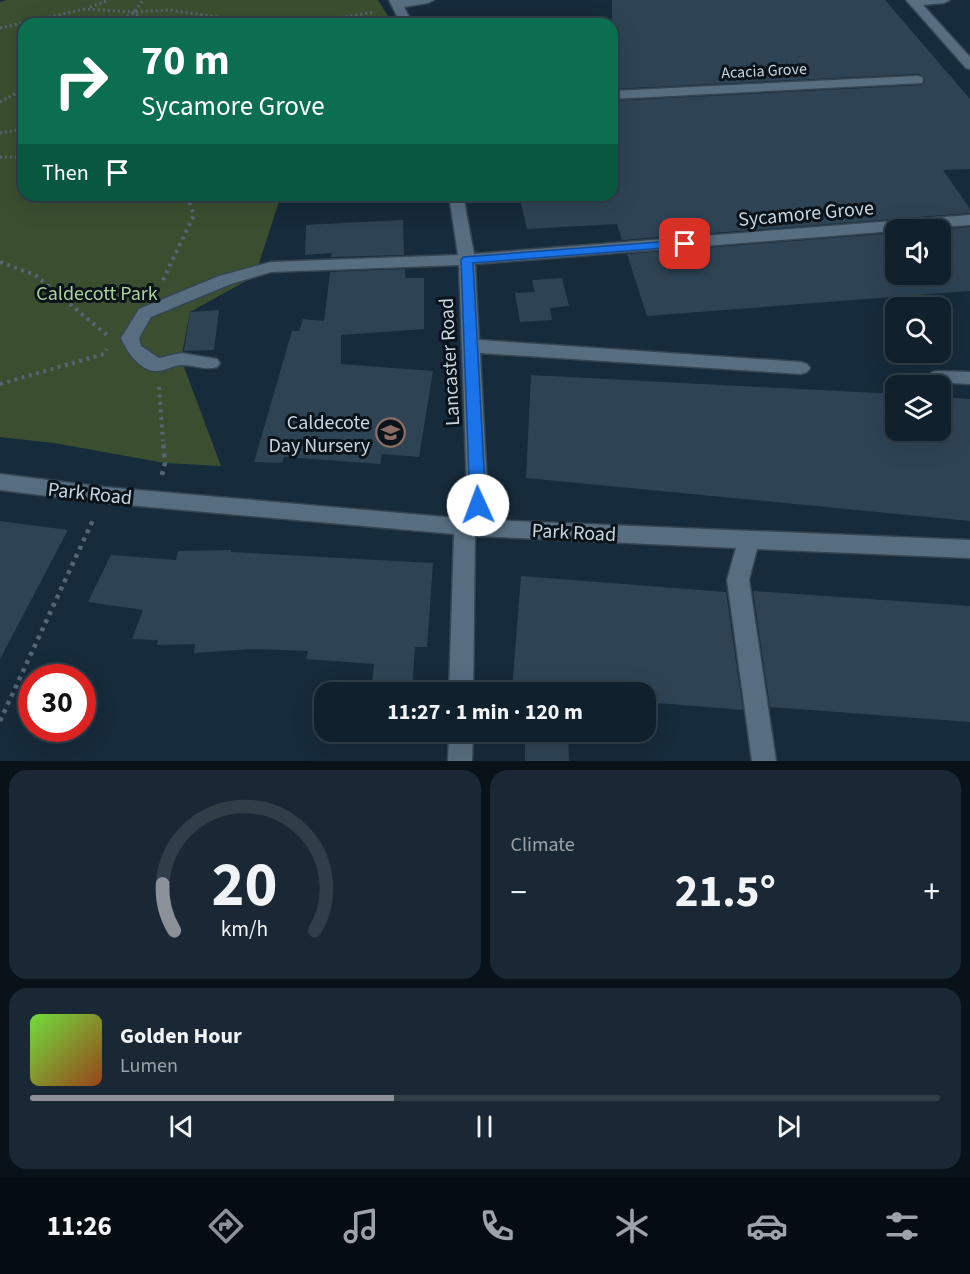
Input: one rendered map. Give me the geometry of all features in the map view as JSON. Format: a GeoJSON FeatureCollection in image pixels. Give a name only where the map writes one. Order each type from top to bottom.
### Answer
{"type":"FeatureCollection","features":[{"type":"Feature","properties":{"kind":"street"},"geometry":{"type":"LineString","coordinates":[[404,18],[397,4],[428,0]]}},
{"type":"Feature","properties":{"kind":"street"},"geometry":{"type":"LineString","coordinates":[[913,1],[944,0]]}},
{"type":"Feature","properties":{"kind":"street"},"geometry":{"type":"LineString","coordinates":[[913,1],[970,65]]}},
{"type":"Feature","properties":{"kind":"street","name":"Acacia Grove"},"geometry":{"type":"LineString","coordinates":[[618,94],[917,80]]}},
{"type":"Feature","properties":{"kind":"street","name":"Lancaster Road"},"geometry":{"type":"LineString","coordinates":[[457,201],[467,260],[471,346],[472,527],[462,682]]}},
{"type":"Feature","properties":{"kind":"street","name":"Sycamore Grove"},"geometry":{"type":"LineString","coordinates":[[145,313],[225,280],[271,267],[467,260],[970,220]]}},
{"type":"Feature","properties":{"kind":"street"},"geometry":{"type":"LineString","coordinates":[[145,313],[130,338],[134,349],[146,359],[156,365],[181,359],[212,363]]}},
{"type":"Feature","properties":{"kind":"street"},"geometry":{"type":"LineString","coordinates":[[471,346],[801,368]]}},
{"type":"Feature","properties":{"kind":"street"},"geometry":{"type":"LineString","coordinates":[[951,377],[970,378]]}},
{"type":"Feature","properties":{"kind":"street","name":"Park Road"},"geometry":{"type":"LineString","coordinates":[[0,482],[104,495],[472,527],[970,549]]}},
{"type":"Feature","properties":{"kind":"street"},"geometry":{"type":"LineString","coordinates":[[749,539],[738,580],[764,761]]}},
{"type":"Feature","properties":{"kind":"street"},"geometry":{"type":"LineString","coordinates":[[460,742],[460,761]]}},
{"type":"Feature","properties":{"kind":"path"},"geometry":{"type":"LineString","coordinates":[[45,18],[85,9],[109,0]]}},
{"type":"Feature","properties":{"kind":"path"},"geometry":{"type":"LineString","coordinates":[[124,18],[135,12],[142,0]]}},
{"type":"Feature","properties":{"kind":"path"},"geometry":{"type":"LineString","coordinates":[[330,18],[397,4]]}},
{"type":"Feature","properties":{"kind":"path"},"geometry":{"type":"LineString","coordinates":[[85,9],[135,12],[169,10],[224,18]]}},
{"type":"Feature","properties":{"kind":"path"},"geometry":{"type":"LineString","coordinates":[[135,12],[140,18]]}},
{"type":"Feature","properties":{"kind":"path"},"geometry":{"type":"LineString","coordinates":[[0,28],[18,24]]}},
{"type":"Feature","properties":{"kind":"path"},"geometry":{"type":"LineString","coordinates":[[0,102],[18,92]]}},
{"type":"Feature","properties":{"kind":"path"},"geometry":{"type":"LineString","coordinates":[[0,133],[18,130]]}},
{"type":"Feature","properties":{"kind":"path"},"geometry":{"type":"LineString","coordinates":[[0,157],[18,157]]}},
{"type":"Feature","properties":{"kind":"path"},"geometry":{"type":"LineString","coordinates":[[145,313],[194,215],[189,201]]}},
{"type":"Feature","properties":{"kind":"path"},"geometry":{"type":"LineString","coordinates":[[0,384],[104,354],[108,346]]}},
{"type":"Feature","properties":{"kind":"path"},"geometry":{"type":"LineString","coordinates":[[0,721],[104,495]]}},
{"type":"Feature","properties":{"kind":"green space","name":"Caldecott Park"},"geometry":{"type":"Polygon","coordinates":[[[7,0],[378,0],[389,18],[18,18],[18,201],[279,201],[255,276],[190,312],[181,359],[221,466],[165,463],[54,443],[0,437],[0,2],[7,0]]]}},
{"type":"Feature","properties":{"kind":"building"},"geometry":{"type":"Polygon","coordinates":[[[612,0],[885,0],[970,99],[970,169],[943,170],[970,209],[970,213],[622,240],[617,224],[527,229],[520,201],[618,201],[618,101],[922,85],[925,81],[922,75],[917,74],[618,89],[618,18],[612,18],[612,0]]]}},
{"type":"Feature","properties":{"kind":"building"},"geometry":{"type":"Polygon","coordinates":[[[403,220],[404,255],[331,257],[332,253],[305,255],[306,225],[403,220]]]}},
{"type":"Feature","properties":{"kind":"building"},"geometry":{"type":"Polygon","coordinates":[[[970,227],[970,291],[647,316],[627,254],[885,234],[885,285],[951,285],[951,229],[970,227]]]}},
{"type":"Feature","properties":{"kind":"building"},"geometry":{"type":"Polygon","coordinates":[[[405,269],[405,278],[424,278],[424,329],[341,335],[341,364],[433,371],[419,457],[382,454],[380,464],[284,457],[282,463],[254,462],[292,331],[299,331],[303,319],[324,321],[330,272],[405,269]]]}},
{"type":"Feature","properties":{"kind":"building"},"geometry":{"type":"Polygon","coordinates":[[[562,278],[569,306],[550,308],[552,320],[520,322],[515,293],[535,292],[532,280],[562,278]]]}},
{"type":"Feature","properties":{"kind":"building"},"geometry":{"type":"Polygon","coordinates":[[[219,310],[214,350],[184,351],[190,312],[219,310]]]}},
{"type":"Feature","properties":{"kind":"building"},"geometry":{"type":"Polygon","coordinates":[[[531,375],[885,393],[885,441],[951,441],[951,398],[970,399],[970,521],[526,478],[531,375]]]}},
{"type":"Feature","properties":{"kind":"building"},"geometry":{"type":"Polygon","coordinates":[[[0,521],[68,530],[0,659],[0,521]]]}},
{"type":"Feature","properties":{"kind":"building"},"geometry":{"type":"Polygon","coordinates":[[[231,550],[231,552],[433,563],[427,647],[415,647],[413,682],[372,682],[374,664],[306,659],[308,651],[253,649],[194,653],[195,644],[157,645],[158,640],[132,639],[143,610],[88,602],[111,555],[176,560],[178,551],[231,550]]]}},
{"type":"Feature","properties":{"kind":"building"},"geometry":{"type":"Polygon","coordinates":[[[521,576],[726,592],[743,710],[656,703],[656,682],[513,682],[521,576]]]}},
{"type":"Feature","properties":{"kind":"building"},"geometry":{"type":"Polygon","coordinates":[[[753,591],[970,606],[970,722],[770,707],[753,591]]]}},
{"type":"Feature","properties":{"kind":"building"},"geometry":{"type":"Polygon","coordinates":[[[525,742],[568,742],[569,761],[525,761],[525,742]]]}},
{"type":"Feature","properties":{"kind":"place","name":"Caldecote Day Nursery"},"geometry":{"type":"Point","coordinates":[391,433]}},
{"type":"Feature","properties":{"kind":"route"},"geometry":{"type":"LineString","coordinates":[[478,505],[467,260],[685,244]]}}]}
